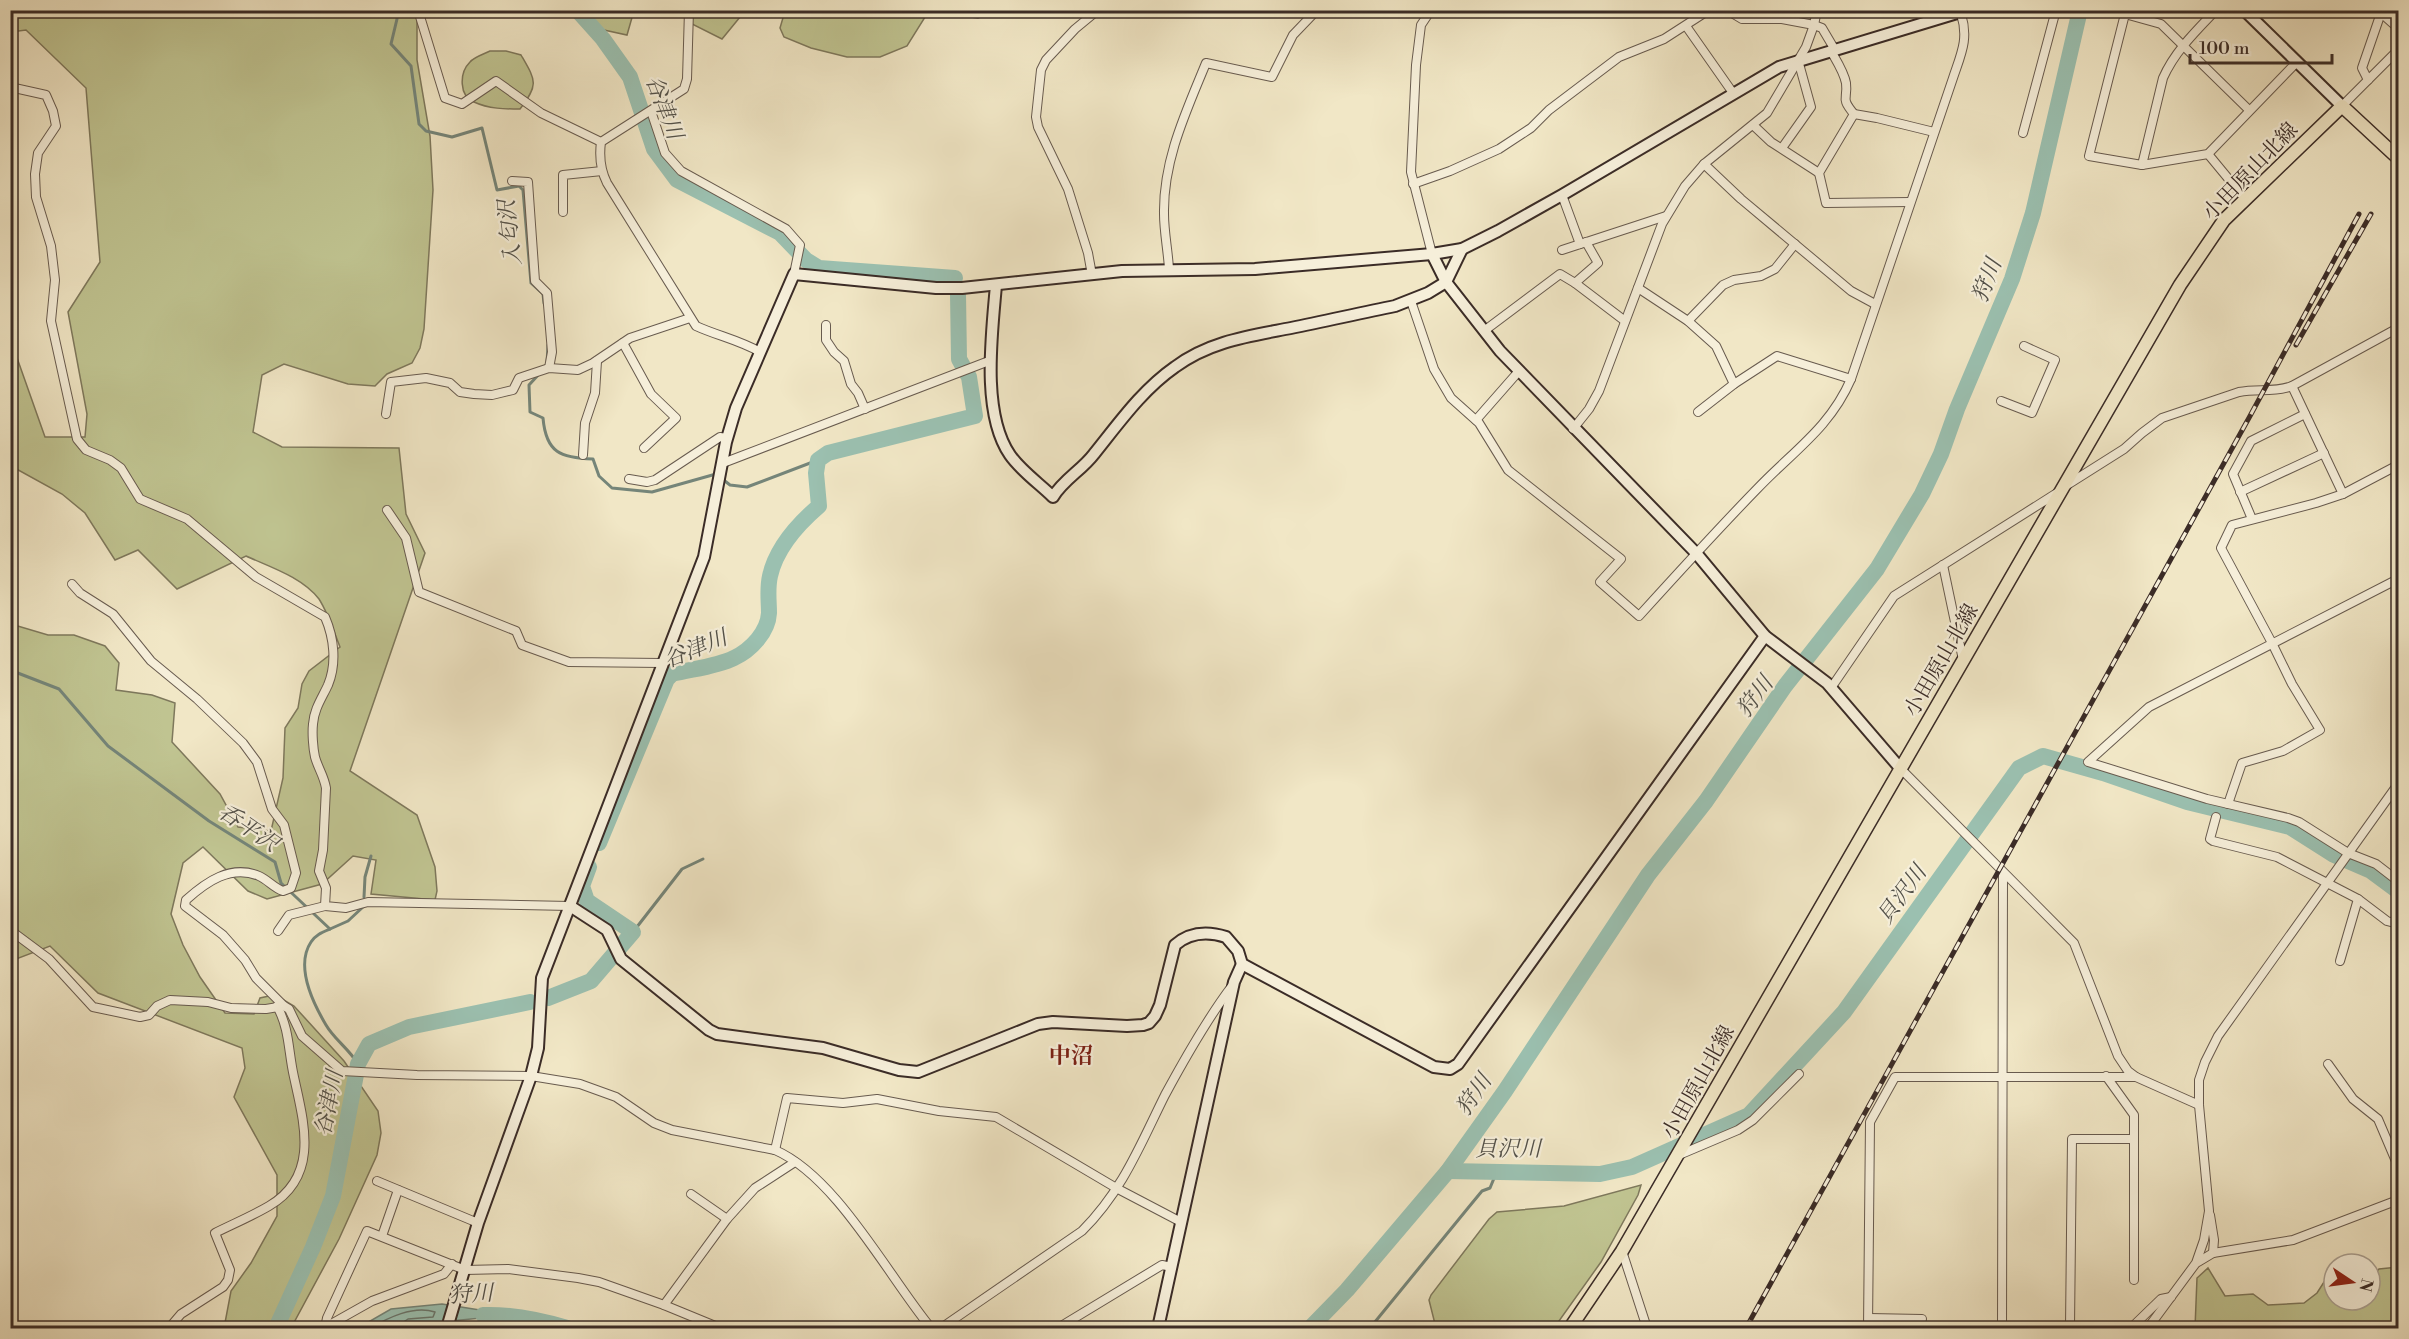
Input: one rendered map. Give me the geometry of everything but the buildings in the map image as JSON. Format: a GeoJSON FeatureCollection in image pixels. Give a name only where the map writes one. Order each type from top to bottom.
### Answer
{"type":"FeatureCollection","features":[{"type":"Feature","properties":{"kind":"main road"},"geometry":{"type":"LineString","coordinates":[[2342,106],[2398,158]]}},
{"type":"Feature","properties":{"kind":"main road","name":"小田原山北線"},"geometry":{"type":"LineString","coordinates":[[1570,1329],[1622,1251],[1679,1155],[2180,285],[2224,220],[2342,106]]}},
{"type":"Feature","properties":{"kind":"street"},"geometry":{"type":"LineString","coordinates":[[418,10],[445,98],[462,104],[495,81],[541,114],[601,142]]}},
{"type":"Feature","properties":{"kind":"street"},"geometry":{"type":"LineString","coordinates":[[601,142],[684,89],[687,79],[689,10]]}},
{"type":"Feature","properties":{"kind":"street"},"geometry":{"type":"LineString","coordinates":[[1092,275],[1088,253],[1068,189],[1038,127],[1036,117],[1041,70],[1046,60],[1075,29],[1098,10]]}},
{"type":"Feature","properties":{"kind":"street"},"geometry":{"type":"LineString","coordinates":[[1169,269],[1164,214],[1168,169],[1173,145],[1206,63],[1272,77],[1293,35],[1317,10]]}},
{"type":"Feature","properties":{"kind":"street"},"geometry":{"type":"LineString","coordinates":[[1431,10],[1421,25],[1416,65],[1412,172],[1413,184],[1432,254],[1446,282],[1519,371],[1696,554],[1767,638],[1829,685],[1900,768],[2074,943],[2118,1056],[2128,1071],[2136,1077],[2199,1105]]}},
{"type":"Feature","properties":{"kind":"street"},"geometry":{"type":"LineString","coordinates":[[1413,184],[1450,171],[1499,148],[1531,128],[1549,110],[1619,57],[1664,39],[1709,10]]}},
{"type":"Feature","properties":{"kind":"street"},"geometry":{"type":"LineString","coordinates":[[1727,10],[1742,19],[1782,19],[1822,28],[1846,84],[1844,98],[1846,104],[1854,114],[1877,117],[1934,132]]}},
{"type":"Feature","properties":{"kind":"street"},"geometry":{"type":"LineString","coordinates":[[1573,429],[1599,392],[1666,216],[1685,186],[1704,164],[1767,112],[1798,60],[1814,25],[1817,10]]}},
{"type":"Feature","properties":{"kind":"street"},"geometry":{"type":"LineString","coordinates":[[2023,133],[2056,10]]}},
{"type":"Feature","properties":{"kind":"street"},"geometry":{"type":"LineString","coordinates":[[2142,165],[2163,78],[2183,45],[2216,10]]}},
{"type":"Feature","properties":{"kind":"street"},"geometry":{"type":"LineString","coordinates":[[2244,10],[2342,106],[2398,50]]}},
{"type":"Feature","properties":{"kind":"street"},"geometry":{"type":"LineString","coordinates":[[794,274],[936,288],[962,288],[1169,269],[1255,269],[1432,254],[1462,249],[1562,195],[1779,67],[1964,12],[1965,39],[1851,379],[1840,403],[1797,453],[1759,486],[1639,616],[1600,582],[1621,559],[1508,470],[1476,420],[1450,398],[1434,369],[1411,301]]}},
{"type":"Feature","properties":{"kind":"street"},"geometry":{"type":"LineString","coordinates":[[2368,80],[2362,68],[2382,12],[2398,28]]}},
{"type":"Feature","properties":{"kind":"street"},"geometry":{"type":"LineString","coordinates":[[2249,110],[2161,24],[2125,13],[2089,156],[2142,165],[2208,154],[2297,62]]}},
{"type":"Feature","properties":{"kind":"street"},"geometry":{"type":"LineString","coordinates":[[1686,26],[1733,93]]}},
{"type":"Feature","properties":{"kind":"street"},"geometry":{"type":"LineString","coordinates":[[1782,148],[1811,107],[1798,60]]}},
{"type":"Feature","properties":{"kind":"street"},"geometry":{"type":"LineString","coordinates":[[10,87],[46,95],[56,126],[38,153],[35,174],[36,197],[51,246],[55,280],[51,321],[77,439],[86,450],[110,460],[121,468],[140,500],[163,507],[187,519],[256,577],[325,617],[330,628],[334,658],[329,683],[317,705],[313,724],[315,757],[326,788],[320,872],[326,888],[325,906]]}},
{"type":"Feature","properties":{"kind":"street"},"geometry":{"type":"LineString","coordinates":[[447,1329],[478,1223],[531,1076],[538,1048],[542,978],[704,557],[727,438],[736,408],[794,274],[800,245],[786,229],[681,171],[665,153],[651,111]]}},
{"type":"Feature","properties":{"kind":"street"},"geometry":{"type":"LineString","coordinates":[[1819,173],[1854,114]]}},
{"type":"Feature","properties":{"kind":"street"},"geometry":{"type":"LineString","coordinates":[[1753,125],[1819,173],[1826,203],[1910,202]]}},
{"type":"Feature","properties":{"kind":"street"},"geometry":{"type":"LineString","coordinates":[[601,142],[599,157],[607,183],[696,326],[718,336],[743,342],[759,352]]}},
{"type":"Feature","properties":{"kind":"street"},"geometry":{"type":"LineString","coordinates":[[2208,154],[2246,200]]}},
{"type":"Feature","properties":{"kind":"street"},"geometry":{"type":"LineString","coordinates":[[1704,164],[1741,199],[1851,291],[1875,303]]}},
{"type":"Feature","properties":{"kind":"street"},"geometry":{"type":"LineString","coordinates":[[563,212],[563,175],[602,171]]}},
{"type":"Feature","properties":{"kind":"street"},"geometry":{"type":"LineString","coordinates":[[512,181],[528,182],[535,281],[547,293],[552,352],[549,368]]}},
{"type":"Feature","properties":{"kind":"street"},"geometry":{"type":"LineString","coordinates":[[1562,195],[1583,243],[1598,263],[1575,283]]}},
{"type":"Feature","properties":{"kind":"street"},"geometry":{"type":"LineString","coordinates":[[1562,250],[1666,216]]}},
{"type":"Feature","properties":{"kind":"street"},"geometry":{"type":"LineString","coordinates":[[1688,321],[1723,285],[1734,280],[1761,276],[1775,269],[1795,244]]}},
{"type":"Feature","properties":{"kind":"street"},"geometry":{"type":"LineString","coordinates":[[996,285],[989,361],[996,423],[1010,455],[1053,497],[1058,488],[1092,457],[1130,408],[1152,385],[1194,354],[1226,341],[1411,301],[1446,282],[1462,249]]}},
{"type":"Feature","properties":{"kind":"street"},"geometry":{"type":"LineString","coordinates":[[1484,331],[1560,274],[1625,321]]}},
{"type":"Feature","properties":{"kind":"street"},"geometry":{"type":"LineString","coordinates":[[1638,288],[1688,321],[1716,346],[1734,384]]}},
{"type":"Feature","properties":{"kind":"street"},"geometry":{"type":"LineString","coordinates":[[386,414],[391,382],[426,378],[450,383],[460,392],[492,395],[513,390],[519,378],[549,368],[578,370],[597,361],[630,338],[690,318]]}},
{"type":"Feature","properties":{"kind":"street"},"geometry":{"type":"LineString","coordinates":[[826,325],[826,340],[844,361],[851,384],[865,409]]}},
{"type":"Feature","properties":{"kind":"street"},"geometry":{"type":"LineString","coordinates":[[1829,685],[1894,596],[2081,474],[2124,449],[2162,418],[2239,392],[2279,391],[2398,328]]}},
{"type":"Feature","properties":{"kind":"street"},"geometry":{"type":"LineString","coordinates":[[623,343],[651,393],[676,418],[644,448]]}},
{"type":"Feature","properties":{"kind":"street"},"geometry":{"type":"LineString","coordinates":[[2001,401],[2032,413],[2055,360],[2024,346]]}},
{"type":"Feature","properties":{"kind":"street"},"geometry":{"type":"LineString","coordinates":[[1698,412],[1734,384],[1777,356],[1851,379]]}},
{"type":"Feature","properties":{"kind":"street"},"geometry":{"type":"LineString","coordinates":[[584,454],[585,423],[595,393],[597,361]]}},
{"type":"Feature","properties":{"kind":"street"},"geometry":{"type":"LineString","coordinates":[[723,463],[989,361]]}},
{"type":"Feature","properties":{"kind":"street"},"geometry":{"type":"LineString","coordinates":[[1476,420],[1519,371]]}},
{"type":"Feature","properties":{"kind":"street"},"geometry":{"type":"LineString","coordinates":[[2292,386],[2343,494]]}},
{"type":"Feature","properties":{"kind":"street"},"geometry":{"type":"LineString","coordinates":[[2252,519],[2233,474],[2251,441],[2305,414]]}},
{"type":"Feature","properties":{"kind":"street"},"geometry":{"type":"LineString","coordinates":[[629,479],[648,482],[655,480],[720,437],[727,438]]}},
{"type":"Feature","properties":{"kind":"street"},"geometry":{"type":"LineString","coordinates":[[2240,492],[2324,453]]}},
{"type":"Feature","properties":{"kind":"street"},"geometry":{"type":"LineString","coordinates":[[2228,804],[2238,768],[2242,763],[2283,751],[2320,730],[2292,684],[2221,548],[2232,525],[2343,494],[2398,465]]}},
{"type":"Feature","properties":{"kind":"street"},"geometry":{"type":"LineString","coordinates":[[387,510],[405,538],[419,592],[516,631],[522,645],[569,662],[662,663]]}},
{"type":"Feature","properties":{"kind":"street"},"geometry":{"type":"LineString","coordinates":[[1943,565],[1963,661]]}},
{"type":"Feature","properties":{"kind":"street"},"geometry":{"type":"LineString","coordinates":[[2398,579],[2149,707],[2088,762],[2125,775],[2300,822],[2348,853],[2376,864],[2398,881]]}},
{"type":"Feature","properties":{"kind":"street"},"geometry":{"type":"LineString","coordinates":[[72,584],[80,593],[113,614],[151,661],[197,699],[243,743],[257,762],[269,800],[284,825],[296,873],[291,888],[283,891],[277,889],[269,881],[249,872],[226,874],[198,888],[186,900],[185,906],[223,935],[281,1006],[288,1029],[288,1049],[306,1146],[303,1165],[293,1184],[277,1201],[215,1233],[230,1270],[228,1280],[223,1287],[181,1314],[169,1329]]}},
{"type":"Feature","properties":{"kind":"street"},"geometry":{"type":"LineString","coordinates":[[1242,964],[1434,1067],[1445,1070],[1455,1066],[1767,638]]}},
{"type":"Feature","properties":{"kind":"street"},"geometry":{"type":"LineString","coordinates":[[2213,1253],[2213,1228],[2209,1211],[2199,1105],[2200,1073],[2218,1036],[2398,784]]}},
{"type":"Feature","properties":{"kind":"street"},"geometry":{"type":"LineString","coordinates":[[2216,817],[2210,839],[2213,841],[2277,857],[2358,899],[2387,921],[2398,924]]}},
{"type":"Feature","properties":{"kind":"street"},"geometry":{"type":"LineString","coordinates":[[2002,1329],[2003,874]]}},
{"type":"Feature","properties":{"kind":"street"},"geometry":{"type":"LineString","coordinates":[[2340,961],[2358,899]]}},
{"type":"Feature","properties":{"kind":"street"},"geometry":{"type":"LineString","coordinates":[[278,931],[289,915],[325,906],[346,908],[368,902],[570,906],[608,930],[621,959],[717,1034],[830,1050],[910,1073],[918,1072],[1038,1024],[1053,1022],[1127,1026],[1149,1023],[1160,1005],[1175,945],[1183,938],[1200,933],[1226,937],[1238,951],[1242,964],[1234,982],[1158,1329]]}},
{"type":"Feature","properties":{"kind":"street"},"geometry":{"type":"LineString","coordinates":[[10,930],[49,959],[93,1007],[140,1017],[149,1015],[157,1006],[170,1000],[208,1002],[231,1008],[266,1009],[281,1006],[289,1009],[302,1036],[342,1071],[417,1075],[531,1076],[580,1084],[616,1097],[654,1123],[672,1130],[775,1150],[795,1162],[826,1187],[931,1329]]}},
{"type":"Feature","properties":{"kind":"street"},"geometry":{"type":"LineString","coordinates":[[941,1329],[1082,1231],[1098,1215],[1118,1189],[1166,1094],[1218,1004],[1234,982]]}},
{"type":"Feature","properties":{"kind":"street"},"geometry":{"type":"LineString","coordinates":[[2328,1064],[2353,1099],[2378,1119],[2398,1166]]}},
{"type":"Feature","properties":{"kind":"street"},"geometry":{"type":"LineString","coordinates":[[1679,1155],[1738,1130],[1753,1120],[1799,1074]]}},
{"type":"Feature","properties":{"kind":"street"},"geometry":{"type":"LineString","coordinates":[[1868,1329],[1870,1122],[1895,1077],[2002,1075],[2136,1077]]}},
{"type":"Feature","properties":{"kind":"street"},"geometry":{"type":"LineString","coordinates":[[2106,1076],[2134,1115],[2134,1280]]}},
{"type":"Feature","properties":{"kind":"street"},"geometry":{"type":"LineString","coordinates":[[775,1150],[787,1098],[843,1102],[877,1099],[939,1111],[996,1117],[1118,1189],[1181,1222]]}},
{"type":"Feature","properties":{"kind":"street"},"geometry":{"type":"LineString","coordinates":[[2070,1329],[2072,1138],[2134,1139]]}},
{"type":"Feature","properties":{"kind":"street"},"geometry":{"type":"LineString","coordinates":[[664,1305],[727,1219],[755,1188],[795,1162]]}},
{"type":"Feature","properties":{"kind":"street"},"geometry":{"type":"LineString","coordinates":[[377,1181],[478,1223]]}},
{"type":"Feature","properties":{"kind":"street"},"geometry":{"type":"LineString","coordinates":[[382,1236],[398,1190]]}},
{"type":"Feature","properties":{"kind":"street"},"geometry":{"type":"LineString","coordinates":[[692,1194],[727,1219]]}},
{"type":"Feature","properties":{"kind":"street"},"geometry":{"type":"LineString","coordinates":[[2196,1263],[2213,1253],[2293,1240],[2398,1200]]}},
{"type":"Feature","properties":{"kind":"street"},"geometry":{"type":"LineString","coordinates":[[2148,1329],[2196,1263],[2204,1240],[2209,1211]]}},
{"type":"Feature","properties":{"kind":"street"},"geometry":{"type":"LineString","coordinates":[[324,1328],[367,1231],[465,1270],[508,1269],[578,1278],[664,1305],[720,1329]]}},
{"type":"Feature","properties":{"kind":"street"},"geometry":{"type":"LineString","coordinates":[[1622,1251],[1647,1329]]}},
{"type":"Feature","properties":{"kind":"street"},"geometry":{"type":"LineString","coordinates":[[324,1328],[372,1301],[444,1274],[452,1264]]}},
{"type":"Feature","properties":{"kind":"street"},"geometry":{"type":"LineString","coordinates":[[1058,1329],[1162,1265],[1172,1267]]}},
{"type":"Feature","properties":{"kind":"street"},"geometry":{"type":"LineString","coordinates":[[2131,1329],[2161,1299],[2171,1297]]}},
{"type":"Feature","properties":{"kind":"street"},"geometry":{"type":"LineString","coordinates":[[1869,1318],[1922,1319]]}},
{"type":"Feature","properties":{"kind":"street"},"geometry":{"type":"LineString","coordinates":[[2392,1329],[2398,1326]]}},
{"type":"Feature","properties":{"kind":"green space"},"geometry":{"type":"Polygon","coordinates":[[[785,10],[996,11],[978,18],[932,12],[925,17],[907,46],[880,57],[847,57],[811,48],[784,37],[780,28],[785,10]]]}},
{"type":"Feature","properties":{"kind":"green space"},"geometry":{"type":"Polygon","coordinates":[[[11,11],[417,11],[417,60],[430,136],[433,190],[424,329],[420,348],[412,363],[387,374],[375,386],[348,384],[284,364],[262,375],[253,432],[282,447],[399,448],[406,514],[425,553],[350,771],[417,815],[435,867],[437,891],[435,900],[371,894],[376,860],[353,856],[322,884],[267,899],[248,891],[203,847],[183,863],[171,914],[183,945],[200,977],[225,1013],[254,1014],[260,998],[269,996],[282,999],[294,1006],[344,1061],[378,1111],[381,1133],[377,1155],[339,1239],[291,1328],[224,1328],[231,1291],[251,1263],[277,1216],[277,1175],[234,1097],[245,1068],[242,1048],[98,993],[50,946],[11,961],[11,624],[48,635],[74,635],[105,646],[119,663],[116,690],[152,695],[175,703],[172,742],[220,794],[238,827],[271,831],[283,778],[285,728],[298,708],[302,684],[309,671],[340,647],[319,599],[295,579],[246,556],[177,589],[138,550],[115,560],[85,513],[62,494],[11,466],[10,338],[45,437],[85,437],[87,414],[68,312],[100,262],[86,88],[26,30],[11,32],[11,11]]]}},
{"type":"Feature","properties":{"kind":"green space"},"geometry":{"type":"Polygon","coordinates":[[[580,11],[629,11],[633,14],[627,35],[604,30],[580,11]]]}},
{"type":"Feature","properties":{"kind":"green space"},"geometry":{"type":"Polygon","coordinates":[[[685,11],[745,11],[722,39],[692,24],[685,11]]]}},
{"type":"Feature","properties":{"kind":"green space"},"geometry":{"type":"Polygon","coordinates":[[[490,51],[506,51],[521,55],[530,71],[533,88],[520,109],[485,106],[469,99],[463,90],[462,78],[466,67],[474,59],[490,51]]]}},
{"type":"Feature","properties":{"kind":"green space"},"geometry":{"type":"Polygon","coordinates":[[[1641,1185],[1638,1195],[1601,1262],[1554,1328],[1436,1328],[1429,1300],[1431,1295],[1489,1219],[1497,1212],[1564,1206],[1641,1185]]]}},
{"type":"Feature","properties":{"kind":"green space"},"geometry":{"type":"Polygon","coordinates":[[[2398,1267],[2398,1319],[2381,1328],[2352,1326],[2347,1328],[2195,1328],[2197,1278],[2208,1268],[2225,1296],[2253,1294],[2268,1305],[2304,1303],[2317,1293],[2322,1285],[2322,1312],[2382,1312],[2382,1269],[2398,1267]]]}},
{"type":"Feature","properties":{"kind":"water"},"geometry":{"type":"Polygon","coordinates":[[[442,1304],[512,1315],[409,1325],[403,1328],[358,1328],[391,1309],[442,1304]]]}},
{"type":"Feature","properties":{"kind":"waterway","name":"入匂沢"},"geometry":{"type":"LineString","coordinates":[[397,10],[391,44],[411,66],[419,124],[426,131],[452,137],[482,128],[497,190],[519,186],[523,190],[531,283],[543,294],[544,303]]}},
{"type":"Feature","properties":{"kind":"waterway","name":"谷津川"},"geometry":{"type":"LineString","coordinates":[[577,10],[603,39],[630,77],[654,149],[677,180],[780,233],[806,260],[819,268],[955,278]]}},
{"type":"Feature","properties":{"kind":"waterway","name":"狩川"},"geometry":{"type":"LineString","coordinates":[[1310,1328],[1347,1290],[1448,1171],[1505,1091],[1648,875],[1706,801],[1785,686],[1877,569],[1922,494],[1941,454],[1957,409],[2012,279],[2033,213],[2080,10]]}},
{"type":"Feature","properties":{"kind":"waterway","name":"谷津川"},"geometry":{"type":"LineString","coordinates":[[599,843],[667,679],[672,674],[711,666],[734,658],[752,645],[762,633],[768,620],[768,590],[777,556],[796,529],[819,506],[816,473],[818,460],[828,453],[975,416],[969,377],[959,359],[958,294]]}},
{"type":"Feature","properties":{"kind":"waterway","name":"入匂沢"},"geometry":{"type":"LineString","coordinates":[[547,363],[548,345]]}},
{"type":"Feature","properties":{"kind":"waterway","name":"入匂沢"},"geometry":{"type":"LineString","coordinates":[[540,373],[529,385],[530,412],[543,418],[548,439],[557,451],[572,457],[593,459],[599,476],[612,488],[652,492],[716,474],[730,485],[747,487],[818,460]]}},
{"type":"Feature","properties":{"kind":"waterway","name":"呑平沢"},"geometry":{"type":"LineString","coordinates":[[10,670],[59,689],[108,746],[209,821],[275,862],[281,883],[330,929],[311,942],[305,962],[305,973],[311,995],[326,1025],[358,1064]]}},
{"type":"Feature","properties":{"kind":"waterway","name":"貝沢川"},"geometry":{"type":"LineString","coordinates":[[1448,1171],[1600,1174],[1632,1167],[1749,1115],[1844,1012],[2019,768],[2043,756],[2103,773],[2187,802],[2290,827],[2334,855],[2371,871],[2398,891]]}},
{"type":"Feature","properties":{"kind":"waterway"},"geometry":{"type":"LineString","coordinates":[[364,897],[365,877],[371,856]]}},
{"type":"Feature","properties":{"kind":"waterway"},"geometry":{"type":"LineString","coordinates":[[633,932],[682,869],[703,859]]}},
{"type":"Feature","properties":{"kind":"waterway","name":"谷津川"},"geometry":{"type":"LineString","coordinates":[[548,998],[591,981],[633,932],[587,901],[582,886],[589,867]]}},
{"type":"Feature","properties":{"kind":"waterway"},"geometry":{"type":"LineString","coordinates":[[330,929],[348,921],[363,907]]}},
{"type":"Feature","properties":{"kind":"waterway","name":"谷津川"},"geometry":{"type":"LineString","coordinates":[[276,1328],[313,1247],[333,1196],[358,1064],[369,1044],[409,1027],[530,1002]]}},
{"type":"Feature","properties":{"kind":"waterway"},"geometry":{"type":"LineString","coordinates":[[1370,1328],[1482,1191],[1490,1188],[1497,1171]]}},
{"type":"Feature","properties":{"kind":"waterway","name":"狩川"},"geometry":{"type":"LineString","coordinates":[[483,1315],[526,1318],[567,1328]]}},
{"type":"Feature","properties":{"kind":"railway"},"geometry":{"type":"LineString","coordinates":[[1746,1328],[2250,416],[2359,214]]}},
{"type":"Feature","properties":{"kind":"railway"},"geometry":{"type":"LineString","coordinates":[[2296,345],[2371,214]]}},
{"type":"Feature","properties":{"kind":"district","name":"中沼"},"geometry":{"type":"Point","coordinates":[1071,1055]}}]}
